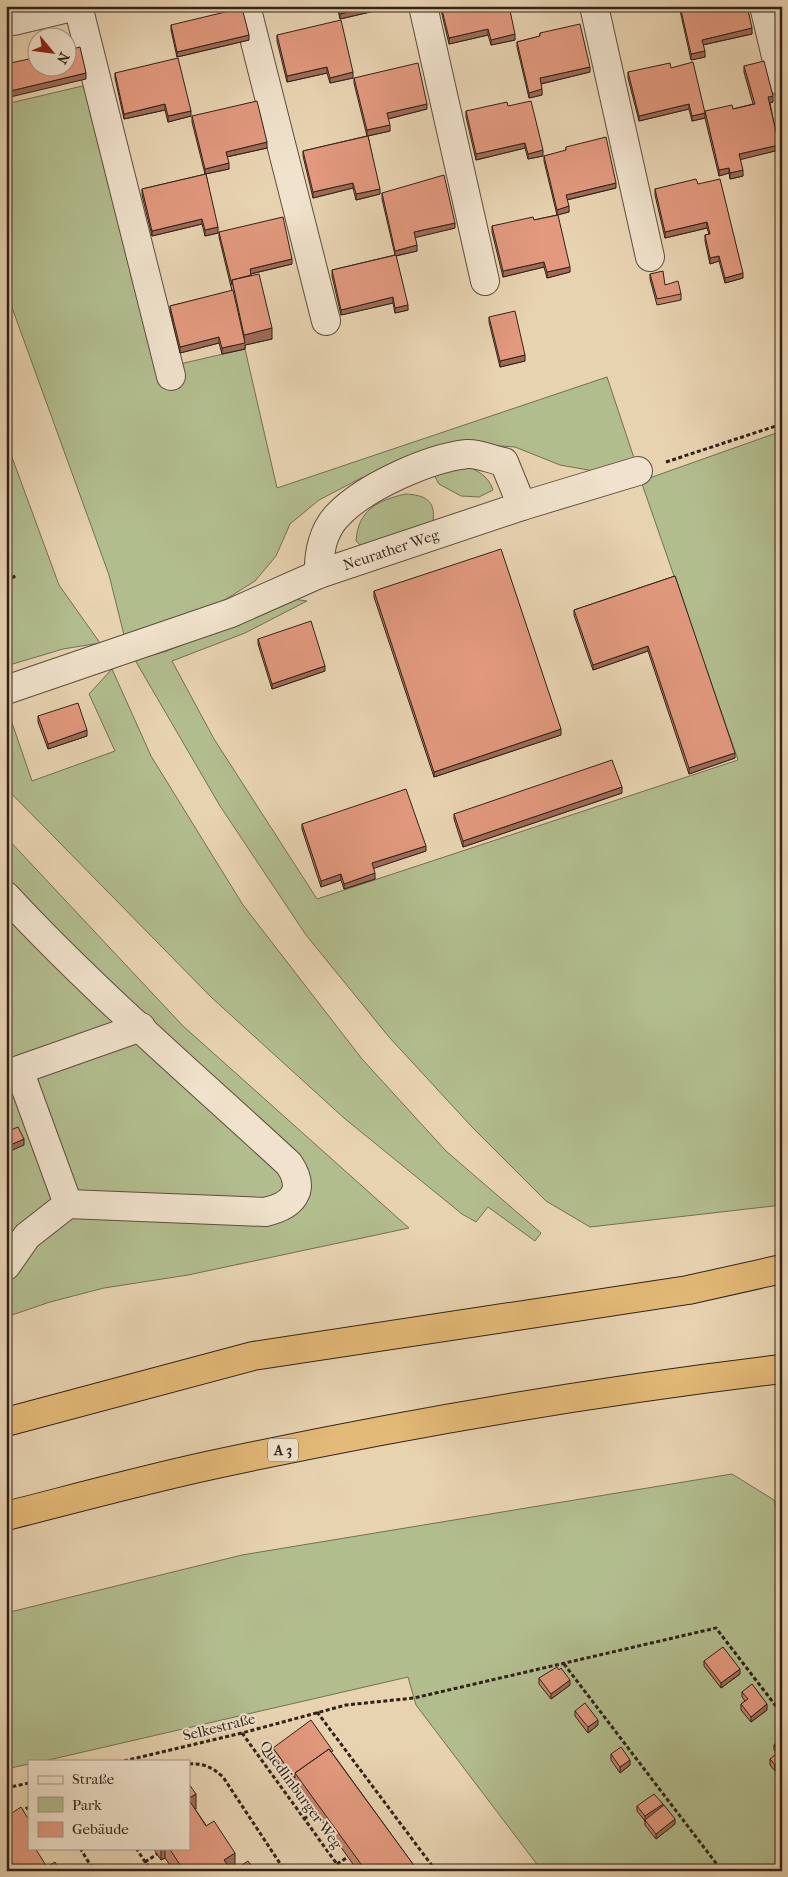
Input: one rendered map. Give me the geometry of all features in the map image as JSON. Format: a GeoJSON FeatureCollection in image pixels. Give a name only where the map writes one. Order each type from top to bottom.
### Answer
{"type":"FeatureCollection","features":[{"type":"Feature","properties":{"kind":"highway"},"geometry":{"type":"LineString","coordinates":[[6,1422],[254,1356],[688,1290],[782,1269]]}},
{"type":"Feature","properties":{"kind":"highway"},"geometry":{"type":"LineString","coordinates":[[744,1279],[782,1275]]}},
{"type":"Feature","properties":{"kind":"highway","name":"A 3"},"geometry":{"type":"LineString","coordinates":[[6,1516],[205,1466],[418,1423],[687,1380],[782,1369]]}},
{"type":"Feature","properties":{"kind":"street"},"geometry":{"type":"LineString","coordinates":[[14,21],[77,6],[171,376]]}},
{"type":"Feature","properties":{"kind":"street"},"geometry":{"type":"LineString","coordinates":[[246,6],[326,320]]}},
{"type":"Feature","properties":{"kind":"street"},"geometry":{"type":"LineString","coordinates":[[423,6],[485,281]]}},
{"type":"Feature","properties":{"kind":"street"},"geometry":{"type":"LineString","coordinates":[[594,6],[650,257]]}},
{"type":"Feature","properties":{"kind":"street"},"geometry":{"type":"LineString","coordinates":[[764,6],[782,82]]}},
{"type":"Feature","properties":{"kind":"street"},"geometry":{"type":"LineString","coordinates":[[319,574],[318,558],[322,544],[338,515],[373,488],[404,474],[447,459],[469,454],[504,462],[522,506]]}},
{"type":"Feature","properties":{"kind":"street","name":"Neurather Weg"},"geometry":{"type":"LineString","coordinates":[[6,690],[231,613],[319,574],[522,506],[638,471]]}},
{"type":"Feature","properties":{"kind":"street"},"geometry":{"type":"LineString","coordinates":[[6,896],[30,922],[289,1164],[295,1172],[297,1184],[295,1195],[288,1204],[265,1212],[68,1204],[27,1236],[6,1266]]}},
{"type":"Feature","properties":{"kind":"street"},"geometry":{"type":"LineString","coordinates":[[68,1204],[19,1070],[141,1027]]}},
{"type":"Feature","properties":{"kind":"path"},"geometry":{"type":"LineString","coordinates":[[638,471],[782,424]]}},
{"type":"Feature","properties":{"kind":"path"},"geometry":{"type":"LineString","coordinates":[[6,581],[17,575]]}},
{"type":"Feature","properties":{"kind":"path","name":"Selkestraße"},"geometry":{"type":"LineString","coordinates":[[128,1760],[242,1733],[346,1705],[414,1698],[716,1628],[782,1714]]}},
{"type":"Feature","properties":{"kind":"path"},"geometry":{"type":"LineString","coordinates":[[564,1664],[722,1871]]}},
{"type":"Feature","properties":{"kind":"path"},"geometry":{"type":"LineString","coordinates":[[318,1712],[436,1871]]}},
{"type":"Feature","properties":{"kind":"path","name":"Quedlinburger Weg"},"geometry":{"type":"LineString","coordinates":[[242,1733],[342,1871]]}},
{"type":"Feature","properties":{"kind":"path"},"geometry":{"type":"LineString","coordinates":[[190,1764],[203,1764],[214,1768],[222,1777],[285,1871]]}},
{"type":"Feature","properties":{"kind":"path"},"geometry":{"type":"LineString","coordinates":[[6,1788],[28,1783]]}},
{"type":"Feature","properties":{"kind":"path"},"geometry":{"type":"LineString","coordinates":[[14,1815],[28,1808]]}},
{"type":"Feature","properties":{"kind":"path"},"geometry":{"type":"LineString","coordinates":[[304,1819],[314,1811]]}},
{"type":"Feature","properties":{"kind":"path"},"geometry":{"type":"LineString","coordinates":[[81,1850],[94,1871]]}},
{"type":"Feature","properties":{"kind":"path"},"geometry":{"type":"LineString","coordinates":[[137,1850],[151,1871]]}},
{"type":"Feature","properties":{"kind":"path"},"geometry":{"type":"LineString","coordinates":[[145,1862],[157,1854]]}},
{"type":"Feature","properties":{"kind":"path"},"geometry":{"type":"LineString","coordinates":[[337,1864],[348,1856]]}},
{"type":"Feature","properties":{"kind":"green space"},"geometry":{"type":"Polygon","coordinates":[[[91,84],[158,369],[245,349],[277,488],[607,377],[635,461],[594,471],[560,465],[515,447],[474,444],[361,478],[319,500],[290,524],[276,556],[255,581],[223,601],[124,635],[109,575],[6,291],[6,104],[91,84]]]}},
{"type":"Feature","properties":{"kind":"green space"},"geometry":{"type":"Polygon","coordinates":[[[782,431],[782,1205],[590,1227],[546,1201],[472,1127],[389,1037],[306,935],[220,806],[135,660],[167,651],[293,599],[307,601],[245,633],[172,661],[214,739],[317,899],[738,760],[641,481],[782,431]]]}},
{"type":"Feature","properties":{"kind":"green space"},"geometry":{"type":"Polygon","coordinates":[[[6,441],[59,585],[100,643],[63,649],[6,666],[6,441]]]}},
{"type":"Feature","properties":{"kind":"green space"},"geometry":{"type":"Polygon","coordinates":[[[464,464],[485,477],[493,490],[479,497],[461,496],[439,484],[432,471],[464,464]]]}},
{"type":"Feature","properties":{"kind":"green space"},"geometry":{"type":"Polygon","coordinates":[[[405,494],[423,497],[428,500],[433,508],[433,522],[367,552],[356,541],[358,530],[365,514],[371,508],[386,500],[405,494]]]}},
{"type":"Feature","properties":{"kind":"green space"},"geometry":{"type":"Polygon","coordinates":[[[112,669],[151,756],[243,905],[362,1059],[446,1151],[541,1233],[535,1241],[488,1207],[476,1222],[462,1214],[344,1118],[211,997],[6,788],[6,721],[11,720],[32,781],[115,751],[89,694],[112,669]]]}},
{"type":"Feature","properties":{"kind":"green space"},"geometry":{"type":"Polygon","coordinates":[[[6,837],[183,1026],[409,1228],[188,1275],[104,1288],[50,1302],[6,1317],[6,837]]]}},
{"type":"Feature","properties":{"kind":"green space"},"geometry":{"type":"Polygon","coordinates":[[[732,1474],[774,1500],[777,1509],[782,1512],[782,1871],[542,1871],[416,1705],[408,1677],[48,1760],[28,1760],[28,1764],[6,1769],[6,1613],[242,1555],[732,1474]]]}},
{"type":"Feature","properties":{"kind":"building"},"geometry":{"type":"Polygon","coordinates":[[[338,6],[372,6],[340,14],[338,6]]]}},
{"type":"Feature","properties":{"kind":"building"},"geometry":{"type":"Polygon","coordinates":[[[441,6],[509,6],[515,34],[491,40],[488,29],[449,38],[441,6]]]}},
{"type":"Feature","properties":{"kind":"building"},"geometry":{"type":"Polygon","coordinates":[[[680,6],[747,6],[752,28],[702,40],[705,51],[691,54],[680,6]]]}},
{"type":"Feature","properties":{"kind":"building"},"geometry":{"type":"Polygon","coordinates":[[[242,8],[249,35],[177,52],[171,25],[242,8]]]}},
{"type":"Feature","properties":{"kind":"building"},"geometry":{"type":"Polygon","coordinates":[[[341,20],[353,72],[330,78],[327,67],[287,76],[277,35],[341,20]]]}},
{"type":"Feature","properties":{"kind":"building"},"geometry":{"type":"Polygon","coordinates":[[[580,24],[590,67],[540,78],[542,89],[529,93],[517,42],[540,36],[540,33],[580,24]]]}},
{"type":"Feature","properties":{"kind":"building"},"geometry":{"type":"Polygon","coordinates":[[[80,47],[86,73],[78,75],[78,48],[80,47]]]}},
{"type":"Feature","properties":{"kind":"building"},"geometry":{"type":"Polygon","coordinates":[[[178,58],[191,111],[168,116],[165,104],[124,114],[115,73],[178,58]]]}},
{"type":"Feature","properties":{"kind":"building"},"geometry":{"type":"Polygon","coordinates":[[[28,59],[28,78],[65,78],[6,92],[6,64],[28,59]]]}},
{"type":"Feature","properties":{"kind":"building"},"geometry":{"type":"Polygon","coordinates":[[[764,61],[773,96],[768,97],[779,145],[739,154],[743,170],[730,173],[729,168],[719,170],[705,111],[732,105],[733,109],[755,104],[744,66],[764,61]]]}},
{"type":"Feature","properties":{"kind":"building"},"geometry":{"type":"Polygon","coordinates":[[[693,62],[705,113],[692,116],[689,104],[639,116],[628,72],[670,63],[671,68],[693,62]]]}},
{"type":"Feature","properties":{"kind":"building"},"geometry":{"type":"Polygon","coordinates":[[[418,63],[427,104],[387,113],[390,125],[367,130],[354,78],[418,63]]]}},
{"type":"Feature","properties":{"kind":"building"},"geometry":{"type":"Polygon","coordinates":[[[257,101],[267,142],[226,152],[229,163],[205,169],[192,116],[257,101]]]}},
{"type":"Feature","properties":{"kind":"building"},"geometry":{"type":"Polygon","coordinates":[[[531,101],[543,150],[528,154],[525,143],[476,154],[466,111],[507,102],[508,106],[531,101]]]}},
{"type":"Feature","properties":{"kind":"building"},"geometry":{"type":"Polygon","coordinates":[[[368,136],[380,189],[356,194],[353,183],[313,192],[303,151],[368,136]]]}},
{"type":"Feature","properties":{"kind":"building"},"geometry":{"type":"Polygon","coordinates":[[[606,137],[616,183],[566,195],[569,206],[557,210],[544,156],[566,150],[566,147],[606,137]]]}},
{"type":"Feature","properties":{"kind":"building"},"geometry":{"type":"Polygon","coordinates":[[[206,174],[218,227],[205,230],[202,219],[152,231],[142,189],[206,174]]]}},
{"type":"Feature","properties":{"kind":"building"},"geometry":{"type":"Polygon","coordinates":[[[444,175],[455,223],[414,232],[417,245],[395,251],[382,193],[444,175]]]}},
{"type":"Feature","properties":{"kind":"building"},"geometry":{"type":"Polygon","coordinates":[[[696,179],[698,184],[720,179],[743,273],[725,278],[719,256],[710,258],[705,235],[710,234],[707,222],[665,232],[655,189],[696,179]]]}},
{"type":"Feature","properties":{"kind":"building"},"geometry":{"type":"Polygon","coordinates":[[[558,215],[570,267],[547,272],[544,262],[503,271],[492,226],[533,217],[534,220],[558,215]]]}},
{"type":"Feature","properties":{"kind":"building"},"geometry":{"type":"Polygon","coordinates":[[[283,217],[292,259],[250,269],[251,275],[232,280],[232,285],[219,232],[283,217]]]}},
{"type":"Feature","properties":{"kind":"building"},"geometry":{"type":"Polygon","coordinates":[[[396,255],[408,305],[395,308],[393,297],[341,310],[332,270],[396,255]]]}},
{"type":"Feature","properties":{"kind":"building"},"geometry":{"type":"Polygon","coordinates":[[[663,271],[665,285],[678,281],[681,294],[657,299],[650,274],[663,271]]]}},
{"type":"Feature","properties":{"kind":"building"},"geometry":{"type":"Polygon","coordinates":[[[259,274],[272,328],[244,335],[232,280],[259,274]]]}},
{"type":"Feature","properties":{"kind":"building"},"geometry":{"type":"Polygon","coordinates":[[[233,290],[245,343],[222,348],[219,337],[180,347],[170,306],[233,290]]]}},
{"type":"Feature","properties":{"kind":"building"},"geometry":{"type":"Polygon","coordinates":[[[515,311],[525,355],[500,361],[489,317],[515,311]]]}},
{"type":"Feature","properties":{"kind":"building"},"geometry":{"type":"Polygon","coordinates":[[[501,549],[561,729],[434,772],[374,591],[501,549]]]}},
{"type":"Feature","properties":{"kind":"building"},"geometry":{"type":"Polygon","coordinates":[[[675,576],[735,753],[689,768],[648,646],[593,665],[574,610],[675,576]]]}},
{"type":"Feature","properties":{"kind":"building"},"geometry":{"type":"Polygon","coordinates":[[[311,621],[325,666],[272,684],[258,639],[311,621]]]}},
{"type":"Feature","properties":{"kind":"building"},"geometry":{"type":"Polygon","coordinates":[[[78,703],[87,730],[48,744],[38,716],[78,703]]]}},
{"type":"Feature","properties":{"kind":"building"},"geometry":{"type":"Polygon","coordinates":[[[612,760],[622,787],[463,841],[454,814],[612,760]]]}},
{"type":"Feature","properties":{"kind":"building"},"geometry":{"type":"Polygon","coordinates":[[[406,789],[426,846],[372,863],[375,873],[344,884],[341,874],[321,881],[302,824],[406,789]]]}},
{"type":"Feature","properties":{"kind":"building"},"geometry":{"type":"Polygon","coordinates":[[[18,1127],[24,1139],[8,1146],[6,1143],[6,1132],[18,1127]]]}},
{"type":"Feature","properties":{"kind":"building"},"geometry":{"type":"Polygon","coordinates":[[[723,1647],[740,1669],[721,1683],[704,1661],[723,1647]]]}},
{"type":"Feature","properties":{"kind":"building"},"geometry":{"type":"Polygon","coordinates":[[[557,1667],[559,1670],[561,1668],[570,1680],[551,1694],[539,1678],[557,1667]]]}},
{"type":"Feature","properties":{"kind":"building"},"geometry":{"type":"Polygon","coordinates":[[[752,1684],[767,1704],[751,1717],[741,1704],[748,1699],[742,1692],[752,1684]]]}},
{"type":"Feature","properties":{"kind":"building"},"geometry":{"type":"Polygon","coordinates":[[[585,1703],[598,1720],[588,1727],[575,1711],[585,1703]]]}},
{"type":"Feature","properties":{"kind":"building"},"geometry":{"type":"Polygon","coordinates":[[[311,1720],[333,1751],[331,1752],[329,1749],[295,1773],[295,1778],[273,1748],[311,1720]]]}},
{"type":"Feature","properties":{"kind":"building"},"geometry":{"type":"Polygon","coordinates":[[[782,1739],[782,1754],[774,1745],[782,1739]]]}},
{"type":"Feature","properties":{"kind":"building"},"geometry":{"type":"Polygon","coordinates":[[[621,1747],[630,1760],[620,1767],[611,1754],[621,1747]]]}},
{"type":"Feature","properties":{"kind":"building"},"geometry":{"type":"Polygon","coordinates":[[[329,1749],[418,1871],[366,1871],[295,1773],[329,1749]]]}},
{"type":"Feature","properties":{"kind":"building"},"geometry":{"type":"Polygon","coordinates":[[[776,1754],[781,1760],[775,1765],[770,1759],[776,1754]]]}},
{"type":"Feature","properties":{"kind":"building"},"geometry":{"type":"Polygon","coordinates":[[[190,1785],[196,1794],[190,1797],[190,1785]]]}},
{"type":"Feature","properties":{"kind":"building"},"geometry":{"type":"Polygon","coordinates":[[[654,1794],[663,1804],[645,1816],[637,1806],[654,1794]]]}},
{"type":"Feature","properties":{"kind":"building"},"geometry":{"type":"Polygon","coordinates":[[[190,1802],[206,1826],[214,1821],[235,1853],[224,1860],[232,1871],[184,1871],[170,1850],[190,1850],[190,1802]]]}},
{"type":"Feature","properties":{"kind":"building"},"geometry":{"type":"Polygon","coordinates":[[[664,1805],[675,1819],[656,1834],[645,1820],[664,1805]]]}},
{"type":"Feature","properties":{"kind":"building"},"geometry":{"type":"Polygon","coordinates":[[[21,1807],[28,1818],[28,1850],[36,1850],[47,1867],[55,1862],[60,1871],[6,1871],[6,1817],[21,1807]]]}},
{"type":"Feature","properties":{"kind":"building"},"geometry":{"type":"Polygon","coordinates":[[[248,1861],[255,1871],[233,1871],[248,1861]]]}}]}
